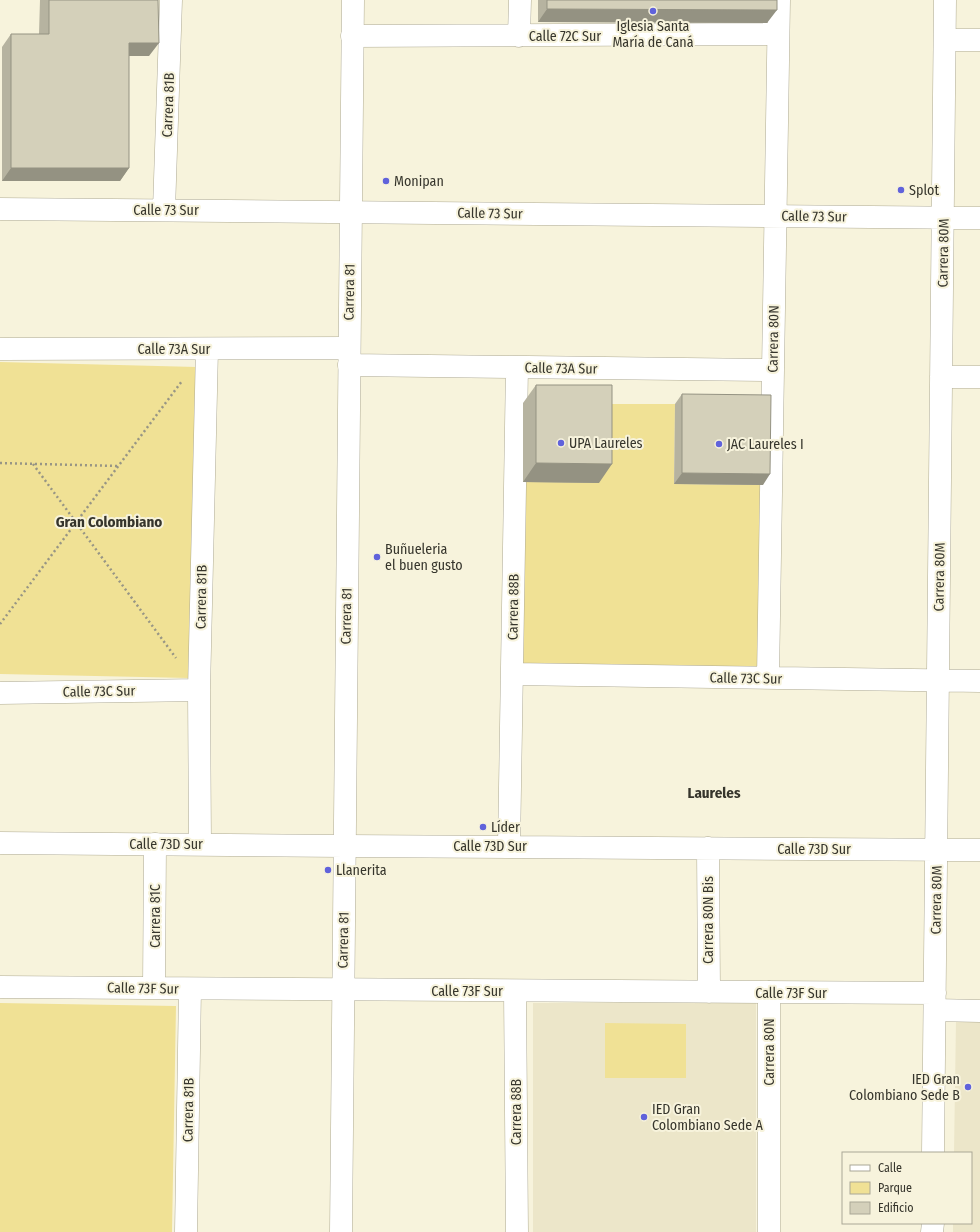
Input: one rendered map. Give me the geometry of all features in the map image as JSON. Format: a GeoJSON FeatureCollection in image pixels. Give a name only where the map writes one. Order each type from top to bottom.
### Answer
{"type":"FeatureCollection","features":[{"type":"Feature","properties":{"kind":"street","name":"Carrera 81B"},"geometry":{"type":"LineString","coordinates":[[164,210],[171,0]]}},
{"type":"Feature","properties":{"kind":"street","name":"Carrera 81"},"geometry":{"type":"LineString","coordinates":[[340,1232],[353,0]]}},
{"type":"Feature","properties":{"kind":"street"},"geometry":{"type":"LineString","coordinates":[[519,36],[520,0]]}},
{"type":"Feature","properties":{"kind":"street","name":"Carrera 80N"},"geometry":{"type":"LineString","coordinates":[[768,678],[779,0]]}},
{"type":"Feature","properties":{"kind":"street","name":"Carrera 80M"},"geometry":{"type":"LineString","coordinates":[[933,1152],[945,0]]}},
{"type":"Feature","properties":{"kind":"street","name":"Calle 72C Sur"},"geometry":{"type":"LineString","coordinates":[[352,36],[778,34]]}},
{"type":"Feature","properties":{"kind":"street"},"geometry":{"type":"LineString","coordinates":[[945,40],[980,40]]}},
{"type":"Feature","properties":{"kind":"street","name":"Calle 73 Sur"},"geometry":{"type":"LineString","coordinates":[[0,209],[980,218]]}},
{"type":"Feature","properties":{"kind":"street","name":"Calle 73A Sur"},"geometry":{"type":"LineString","coordinates":[[0,349],[206,349],[349,356],[517,367],[773,370]]}},
{"type":"Feature","properties":{"kind":"street","name":"Carrera 81B"},"geometry":{"type":"LineString","coordinates":[[200,844],[199,690],[206,349]]}},
{"type":"Feature","properties":{"kind":"street","name":"Carrera 88B"},"geometry":{"type":"LineString","coordinates":[[509,847],[517,367]]}},
{"type":"Feature","properties":{"kind":"street"},"geometry":{"type":"LineString","coordinates":[[941,377],[980,378]]}},
{"type":"Feature","properties":{"kind":"street","name":"Calle 73C Sur"},"geometry":{"type":"LineString","coordinates":[[512,674],[980,681]]}},
{"type":"Feature","properties":{"kind":"street","name":"Calle 73C Sur"},"geometry":{"type":"LineString","coordinates":[[0,693],[199,690]]}},
{"type":"Feature","properties":{"kind":"street","name":"Calle 73D Sur"},"geometry":{"type":"LineString","coordinates":[[0,843],[980,850]]}},
{"type":"Feature","properties":{"kind":"street","name":"Carrera 81C"},"geometry":{"type":"LineString","coordinates":[[154,988],[155,844]]}},
{"type":"Feature","properties":{"kind":"street","name":"Carrera 80N Bis"},"geometry":{"type":"LineString","coordinates":[[708,848],[709,992]]}},
{"type":"Feature","properties":{"kind":"street","name":"Calle 73F Sur"},"geometry":{"type":"LineString","coordinates":[[0,987],[770,992],[935,1001],[980,1011]]}},
{"type":"Feature","properties":{"kind":"street","name":"Carrera 81B"},"geometry":{"type":"LineString","coordinates":[[186,1232],[190,989]]}},
{"type":"Feature","properties":{"kind":"street","name":"Carrera 88B"},"geometry":{"type":"LineString","coordinates":[[515,991],[517,1232]]}},
{"type":"Feature","properties":{"kind":"street","name":"Carrera 80N"},"geometry":{"type":"LineString","coordinates":[[769,1232],[770,992]]}},
{"type":"Feature","properties":{"kind":"path"},"geometry":{"type":"LineString","coordinates":[[0,624],[183,380]]}},
{"type":"Feature","properties":{"kind":"path"},"geometry":{"type":"LineString","coordinates":[[0,463],[118,466]]}},
{"type":"Feature","properties":{"kind":"path"},"geometry":{"type":"LineString","coordinates":[[33,464],[199,690]]}},
{"type":"Feature","properties":{"kind":"shaded area","name":"IED Gran Colombiano Sede A"},"geometry":{"type":"Polygon","coordinates":[[[533,1003],[756,1003],[756,1232],[533,1232],[533,1003]]]}},
{"type":"Feature","properties":{"kind":"shaded area","name":"IED Gran Colombiano Sede B"},"geometry":{"type":"Polygon","coordinates":[[[956,1020],[980,1021],[980,1232],[953,1232],[953,1224],[972,1224],[972,1152],[954,1152],[956,1020]]]}},
{"type":"Feature","properties":{"kind":"green space"},"geometry":{"type":"Polygon","coordinates":[[[0,362],[197,367],[190,678],[0,674],[0,362]]]}},
{"type":"Feature","properties":{"kind":"green space"},"geometry":{"type":"Polygon","coordinates":[[[600,404],[675,404],[674,484],[763,485],[762,667],[522,665],[523,482],[600,404]]]}},
{"type":"Feature","properties":{"kind":"green space"},"geometry":{"type":"Polygon","coordinates":[[[0,1003],[176,1006],[172,1232],[0,1232],[0,1003]]]}},
{"type":"Feature","properties":{"kind":"green space"},"geometry":{"type":"Polygon","coordinates":[[[605,1023],[686,1024],[686,1078],[605,1078],[605,1023]]]}},
{"type":"Feature","properties":{"kind":"building"},"geometry":{"type":"Polygon","coordinates":[[[49,0],[158,0],[159,43],[129,43],[129,168],[11,168],[11,34],[49,34],[49,0]]]}},
{"type":"Feature","properties":{"kind":"building"},"geometry":{"type":"Polygon","coordinates":[[[547,0],[777,0],[777,10],[547,9],[547,0]]]}},
{"type":"Feature","properties":{"kind":"building","name":"UPA Laureles"},"geometry":{"type":"Polygon","coordinates":[[[536,385],[612,385],[612,464],[536,463],[536,385]]]}},
{"type":"Feature","properties":{"kind":"building","name":"JAC Laureles I"},"geometry":{"type":"Polygon","coordinates":[[[682,394],[771,395],[770,474],[682,473],[682,394]]]}},
{"type":"Feature","properties":{"kind":"place","name":"Iglesia Santa María de Caná"},"geometry":{"type":"Point","coordinates":[653,11]}},
{"type":"Feature","properties":{"kind":"place","name":"Monipan"},"geometry":{"type":"Point","coordinates":[386,181]}},
{"type":"Feature","properties":{"kind":"place","name":"Splot"},"geometry":{"type":"Point","coordinates":[901,190]}},
{"type":"Feature","properties":{"kind":"place","name":"UPA Laureles"},"geometry":{"type":"Point","coordinates":[561,443]}},
{"type":"Feature","properties":{"kind":"place","name":"JAC Laureles I"},"geometry":{"type":"Point","coordinates":[719,444]}},
{"type":"Feature","properties":{"kind":"place","name":"Buñueleria el buen gusto"},"geometry":{"type":"Point","coordinates":[377,557]}},
{"type":"Feature","properties":{"kind":"place","name":"Líder"},"geometry":{"type":"Point","coordinates":[483,827]}},
{"type":"Feature","properties":{"kind":"place","name":"Llanerita"},"geometry":{"type":"Point","coordinates":[328,870]}},
{"type":"Feature","properties":{"kind":"place","name":"IED Gran Colombiano Sede B"},"geometry":{"type":"Point","coordinates":[968,1087]}},
{"type":"Feature","properties":{"kind":"place","name":"IED Gran Colombiano Sede A"},"geometry":{"type":"Point","coordinates":[644,1117]}},
{"type":"Feature","properties":{"kind":"district","name":"Gran Colombiano"},"geometry":{"type":"Point","coordinates":[109,522]}},
{"type":"Feature","properties":{"kind":"district","name":"Laureles"},"geometry":{"type":"Point","coordinates":[714,793]}}]}
